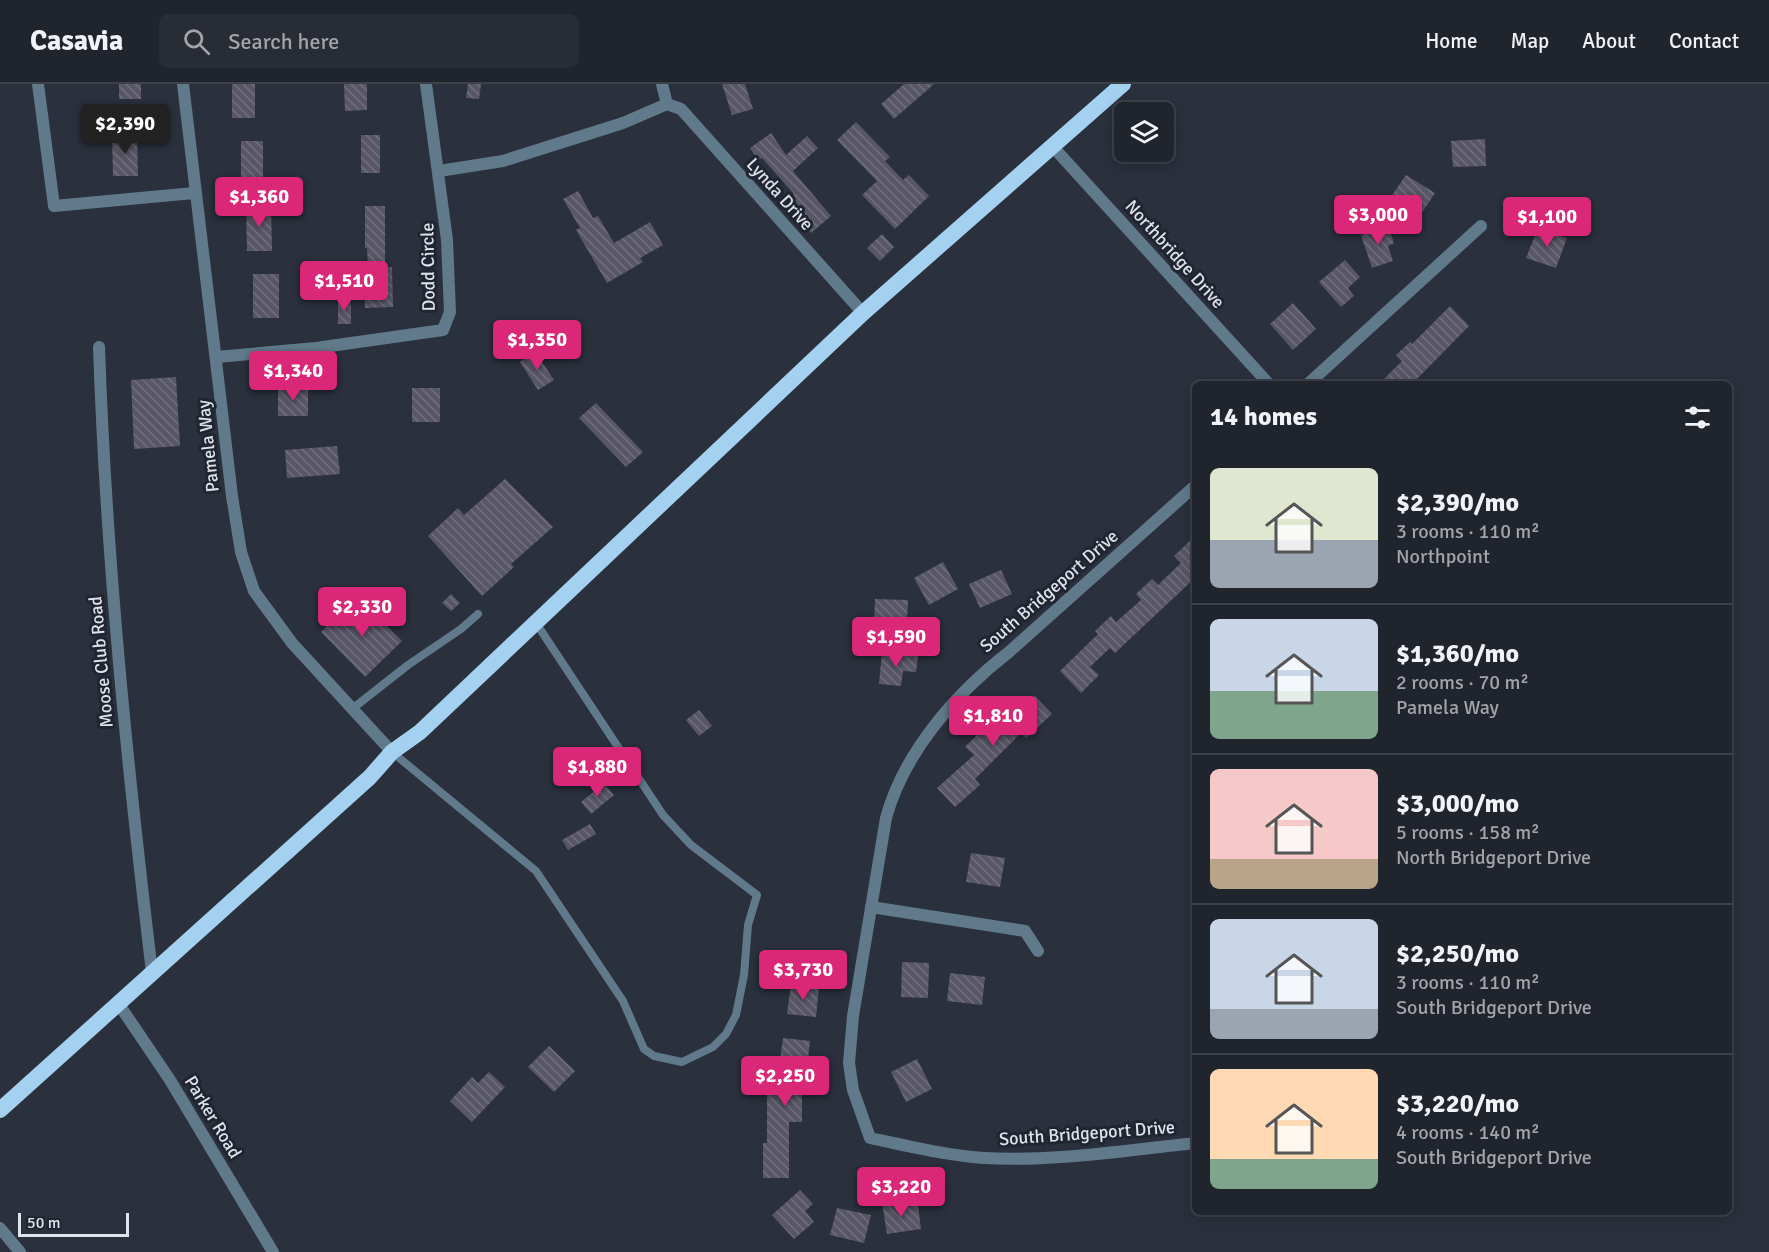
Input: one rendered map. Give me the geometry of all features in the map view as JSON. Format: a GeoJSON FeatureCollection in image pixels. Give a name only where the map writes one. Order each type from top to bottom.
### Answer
{"type":"FeatureCollection","features":[{"type":"Feature","properties":{"kind":"highway"},"geometry":{"type":"LineString","coordinates":[[0,1110],[370,777],[392,752],[420,732],[863,313],[1054,148],[1123,84]]}},
{"type":"Feature","properties":{"kind":"street"},"geometry":{"type":"LineString","coordinates":[[38,84],[54,206],[194,193]]}},
{"type":"Feature","properties":{"kind":"street","name":"Pamela Way"},"geometry":{"type":"LineString","coordinates":[[183,84],[194,193],[241,552],[254,591],[292,643],[392,752]]}},
{"type":"Feature","properties":{"kind":"street","name":"Dodd Circle"},"geometry":{"type":"LineString","coordinates":[[217,357],[327,347],[443,330],[450,312],[447,240],[426,84]]}},
{"type":"Feature","properties":{"kind":"street"},"geometry":{"type":"LineString","coordinates":[[439,171],[504,161],[623,123],[667,104],[662,84]]}},
{"type":"Feature","properties":{"kind":"street","name":"Lynda Drive"},"geometry":{"type":"LineString","coordinates":[[667,104],[681,109],[863,313]]}},
{"type":"Feature","properties":{"kind":"street","name":"Northbridge Drive"},"geometry":{"type":"LineString","coordinates":[[1054,148],[1266,381]]}},
{"type":"Feature","properties":{"kind":"street"},"geometry":{"type":"LineString","coordinates":[[1311,381],[1481,226]]}},
{"type":"Feature","properties":{"kind":"street","name":"Moose Club Road"},"geometry":{"type":"LineString","coordinates":[[99,347],[105,504],[137,849],[152,972]]}},
{"type":"Feature","properties":{"kind":"street","name":"South Bridgeport Drive"},"geometry":{"type":"LineString","coordinates":[[1192,490],[1010,652],[982,673],[918,745],[892,793],[853,1016],[849,1063],[853,1089],[870,1138],[982,1158],[1038,1158],[1192,1143]]}},
{"type":"Feature","properties":{"kind":"street"},"geometry":{"type":"LineString","coordinates":[[871,907],[1025,931],[1038,951]]}},
{"type":"Feature","properties":{"kind":"street","name":"Parker Road"},"geometry":{"type":"LineString","coordinates":[[118,1003],[170,1080],[273,1252]]}},
{"type":"Feature","properties":{"kind":"street"},"geometry":{"type":"LineString","coordinates":[[0,1228],[20,1252]]}},
{"type":"Feature","properties":{"kind":"lane"},"geometry":{"type":"LineString","coordinates":[[352,709],[478,614]]}},
{"type":"Feature","properties":{"kind":"lane"},"geometry":{"type":"LineString","coordinates":[[392,752],[536,871],[622,1001],[644,1049],[654,1056],[682,1062],[713,1047],[726,1034],[736,1015],[744,975],[748,925],[757,895],[691,845],[663,815],[536,622]]}},
{"type":"Feature","properties":{"kind":"building"},"geometry":{"type":"Polygon","coordinates":[[[119,84],[141,84],[141,99],[119,99],[119,84]]]}},
{"type":"Feature","properties":{"kind":"building"},"geometry":{"type":"Polygon","coordinates":[[[232,84],[255,84],[255,118],[232,118],[232,84]]]}},
{"type":"Feature","properties":{"kind":"building"},"geometry":{"type":"Polygon","coordinates":[[[344,84],[367,84],[367,110],[345,111],[344,84]]]}},
{"type":"Feature","properties":{"kind":"building"},"geometry":{"type":"Polygon","coordinates":[[[468,84],[481,84],[479,99],[466,98],[468,84]]]}},
{"type":"Feature","properties":{"kind":"building"},"geometry":{"type":"Polygon","coordinates":[[[722,84],[745,84],[753,109],[732,115],[722,84]]]}},
{"type":"Feature","properties":{"kind":"building"},"geometry":{"type":"Polygon","coordinates":[[[904,84],[934,84],[894,119],[881,104],[904,84]]]}},
{"type":"Feature","properties":{"kind":"building"},"geometry":{"type":"Polygon","coordinates":[[[856,122],[890,157],[885,161],[903,180],[909,175],[929,196],[895,229],[862,195],[877,181],[837,140],[856,122]]]}},
{"type":"Feature","properties":{"kind":"building"},"geometry":{"type":"Polygon","coordinates":[[[771,133],[786,155],[807,136],[818,148],[793,171],[831,216],[811,233],[785,202],[794,194],[762,158],[758,160],[750,148],[771,133]]]}},
{"type":"Feature","properties":{"kind":"building"},"geometry":{"type":"Polygon","coordinates":[[[112,134],[137,134],[138,176],[113,176],[112,134]]]}},
{"type":"Feature","properties":{"kind":"building"},"geometry":{"type":"Polygon","coordinates":[[[361,135],[380,135],[380,173],[361,173],[361,135]]]}},
{"type":"Feature","properties":{"kind":"building"},"geometry":{"type":"Polygon","coordinates":[[[1485,139],[1486,166],[1453,167],[1451,141],[1485,139]]]}},
{"type":"Feature","properties":{"kind":"building"},"geometry":{"type":"Polygon","coordinates":[[[241,141],[263,141],[263,178],[241,178],[241,141]]]}},
{"type":"Feature","properties":{"kind":"building"},"geometry":{"type":"Polygon","coordinates":[[[1406,175],[1435,193],[1417,220],[1388,201],[1406,175]]]}},
{"type":"Feature","properties":{"kind":"building"},"geometry":{"type":"Polygon","coordinates":[[[578,191],[593,218],[598,216],[614,243],[650,222],[663,245],[640,258],[643,262],[607,283],[576,230],[580,228],[563,199],[578,191]]]}},
{"type":"Feature","properties":{"kind":"building"},"geometry":{"type":"Polygon","coordinates":[[[271,204],[272,251],[247,251],[246,205],[271,204]]]}},
{"type":"Feature","properties":{"kind":"building"},"geometry":{"type":"Polygon","coordinates":[[[365,206],[385,206],[385,268],[392,267],[393,307],[365,308],[364,285],[369,285],[367,248],[365,248],[365,206]]]}},
{"type":"Feature","properties":{"kind":"building"},"geometry":{"type":"Polygon","coordinates":[[[1388,226],[1394,243],[1388,246],[1393,261],[1372,268],[1361,235],[1388,226]]]}},
{"type":"Feature","properties":{"kind":"building"},"geometry":{"type":"Polygon","coordinates":[[[1538,228],[1567,238],[1556,268],[1526,258],[1538,228]]]}},
{"type":"Feature","properties":{"kind":"building"},"geometry":{"type":"Polygon","coordinates":[[[882,234],[894,247],[880,261],[867,248],[882,234]]]}},
{"type":"Feature","properties":{"kind":"building"},"geometry":{"type":"Polygon","coordinates":[[[1345,260],[1360,277],[1348,288],[1354,296],[1341,307],[1319,282],[1345,260]]]}},
{"type":"Feature","properties":{"kind":"building"},"geometry":{"type":"Polygon","coordinates":[[[253,274],[279,274],[279,318],[253,318],[253,274]]]}},
{"type":"Feature","properties":{"kind":"building"},"geometry":{"type":"Polygon","coordinates":[[[338,300],[351,300],[351,324],[338,324],[338,300]]]}},
{"type":"Feature","properties":{"kind":"building"},"geometry":{"type":"Polygon","coordinates":[[[1293,303],[1316,329],[1293,350],[1270,324],[1293,303]]]}},
{"type":"Feature","properties":{"kind":"building"},"geometry":{"type":"Polygon","coordinates":[[[1450,306],[1469,326],[1415,381],[1382,381],[1402,361],[1396,355],[1410,342],[1412,344],[1450,306]]]}},
{"type":"Feature","properties":{"kind":"building"},"geometry":{"type":"Polygon","coordinates":[[[534,350],[554,380],[538,390],[520,362],[534,350]]]}},
{"type":"Feature","properties":{"kind":"building"},"geometry":{"type":"Polygon","coordinates":[[[176,377],[180,446],[134,449],[131,380],[176,377]]]}},
{"type":"Feature","properties":{"kind":"building"},"geometry":{"type":"Polygon","coordinates":[[[278,387],[308,387],[308,416],[278,416],[278,387]]]}},
{"type":"Feature","properties":{"kind":"building"},"geometry":{"type":"Polygon","coordinates":[[[412,388],[440,388],[440,422],[412,422],[412,388]]]}},
{"type":"Feature","properties":{"kind":"building"},"geometry":{"type":"Polygon","coordinates":[[[596,403],[643,452],[626,467],[579,418],[596,403]]]}},
{"type":"Feature","properties":{"kind":"building"},"geometry":{"type":"Polygon","coordinates":[[[337,446],[340,474],[287,478],[285,450],[337,446]]]}},
{"type":"Feature","properties":{"kind":"building"},"geometry":{"type":"Polygon","coordinates":[[[505,479],[553,527],[511,564],[514,567],[482,596],[428,536],[458,508],[464,515],[505,479]]]}},
{"type":"Feature","properties":{"kind":"building"},"geometry":{"type":"Polygon","coordinates":[[[1192,539],[1192,581],[1115,653],[1110,648],[1090,667],[1099,675],[1081,693],[1060,671],[1098,634],[1095,631],[1111,616],[1116,622],[1141,600],[1136,594],[1152,579],[1158,585],[1181,563],[1174,556],[1192,539]]]}},
{"type":"Feature","properties":{"kind":"building"},"geometry":{"type":"Polygon","coordinates":[[[943,562],[958,589],[929,605],[914,578],[943,562]]]}},
{"type":"Feature","properties":{"kind":"building"},"geometry":{"type":"Polygon","coordinates":[[[1001,570],[1012,594],[980,608],[969,584],[1001,570]]]}},
{"type":"Feature","properties":{"kind":"building"},"geometry":{"type":"Polygon","coordinates":[[[451,594],[460,603],[451,611],[442,603],[451,594]]]}},
{"type":"Feature","properties":{"kind":"building"},"geometry":{"type":"Polygon","coordinates":[[[875,599],[908,600],[907,621],[892,620],[892,631],[874,630],[875,599]]]}},
{"type":"Feature","properties":{"kind":"building"},"geometry":{"type":"Polygon","coordinates":[[[361,600],[402,641],[365,677],[321,632],[333,620],[337,624],[361,600]]]}},
{"type":"Feature","properties":{"kind":"building"},"geometry":{"type":"Polygon","coordinates":[[[882,652],[918,656],[916,672],[903,671],[901,686],[879,684],[882,652]]]}},
{"type":"Feature","properties":{"kind":"building"},"geometry":{"type":"Polygon","coordinates":[[[1035,696],[1052,714],[1026,738],[1021,733],[975,779],[980,785],[955,807],[937,788],[974,755],[965,747],[990,722],[993,724],[1017,701],[1024,707],[1035,696]]]}},
{"type":"Feature","properties":{"kind":"building"},"geometry":{"type":"Polygon","coordinates":[[[699,710],[712,726],[699,736],[686,720],[699,710]]]}},
{"type":"Feature","properties":{"kind":"building"},"geometry":{"type":"Polygon","coordinates":[[[604,783],[614,795],[591,814],[581,802],[604,783]]]}},
{"type":"Feature","properties":{"kind":"building"},"geometry":{"type":"Polygon","coordinates":[[[590,824],[596,834],[568,850],[562,840],[590,824]]]}},
{"type":"Feature","properties":{"kind":"building"},"geometry":{"type":"Polygon","coordinates":[[[971,853],[1005,858],[1000,887],[966,882],[971,853]]]}},
{"type":"Feature","properties":{"kind":"building"},"geometry":{"type":"Polygon","coordinates":[[[902,962],[929,963],[928,998],[901,997],[902,962]]]}},
{"type":"Feature","properties":{"kind":"building"},"geometry":{"type":"Polygon","coordinates":[[[950,973],[985,977],[982,1005],[947,1001],[950,973]]]}},
{"type":"Feature","properties":{"kind":"building"},"geometry":{"type":"Polygon","coordinates":[[[791,984],[819,987],[816,1017],[787,1014],[791,984]]]}},
{"type":"Feature","properties":{"kind":"building"},"geometry":{"type":"Polygon","coordinates":[[[783,1038],[810,1041],[806,1076],[802,1075],[802,1122],[789,1122],[789,1178],[763,1178],[763,1143],[767,1143],[767,1090],[776,1090],[783,1038]]]}},
{"type":"Feature","properties":{"kind":"building"},"geometry":{"type":"Polygon","coordinates":[[[549,1046],[575,1071],[554,1092],[528,1067],[549,1046]]]}},
{"type":"Feature","properties":{"kind":"building"},"geometry":{"type":"Polygon","coordinates":[[[917,1059],[932,1089],[906,1102],[891,1072],[917,1059]]]}},
{"type":"Feature","properties":{"kind":"building"},"geometry":{"type":"Polygon","coordinates":[[[489,1072],[505,1087],[472,1122],[450,1101],[472,1077],[478,1083],[489,1072]]]}},
{"type":"Feature","properties":{"kind":"building"},"geometry":{"type":"Polygon","coordinates":[[[800,1190],[813,1204],[805,1211],[814,1222],[794,1239],[772,1215],[800,1190]]]}},
{"type":"Feature","properties":{"kind":"building"},"geometry":{"type":"Polygon","coordinates":[[[898,1201],[899,1208],[918,1205],[921,1229],[887,1234],[882,1203],[898,1201]]]}},
{"type":"Feature","properties":{"kind":"building"},"geometry":{"type":"Polygon","coordinates":[[[837,1208],[871,1215],[864,1243],[830,1235],[837,1208]]]}}]}
